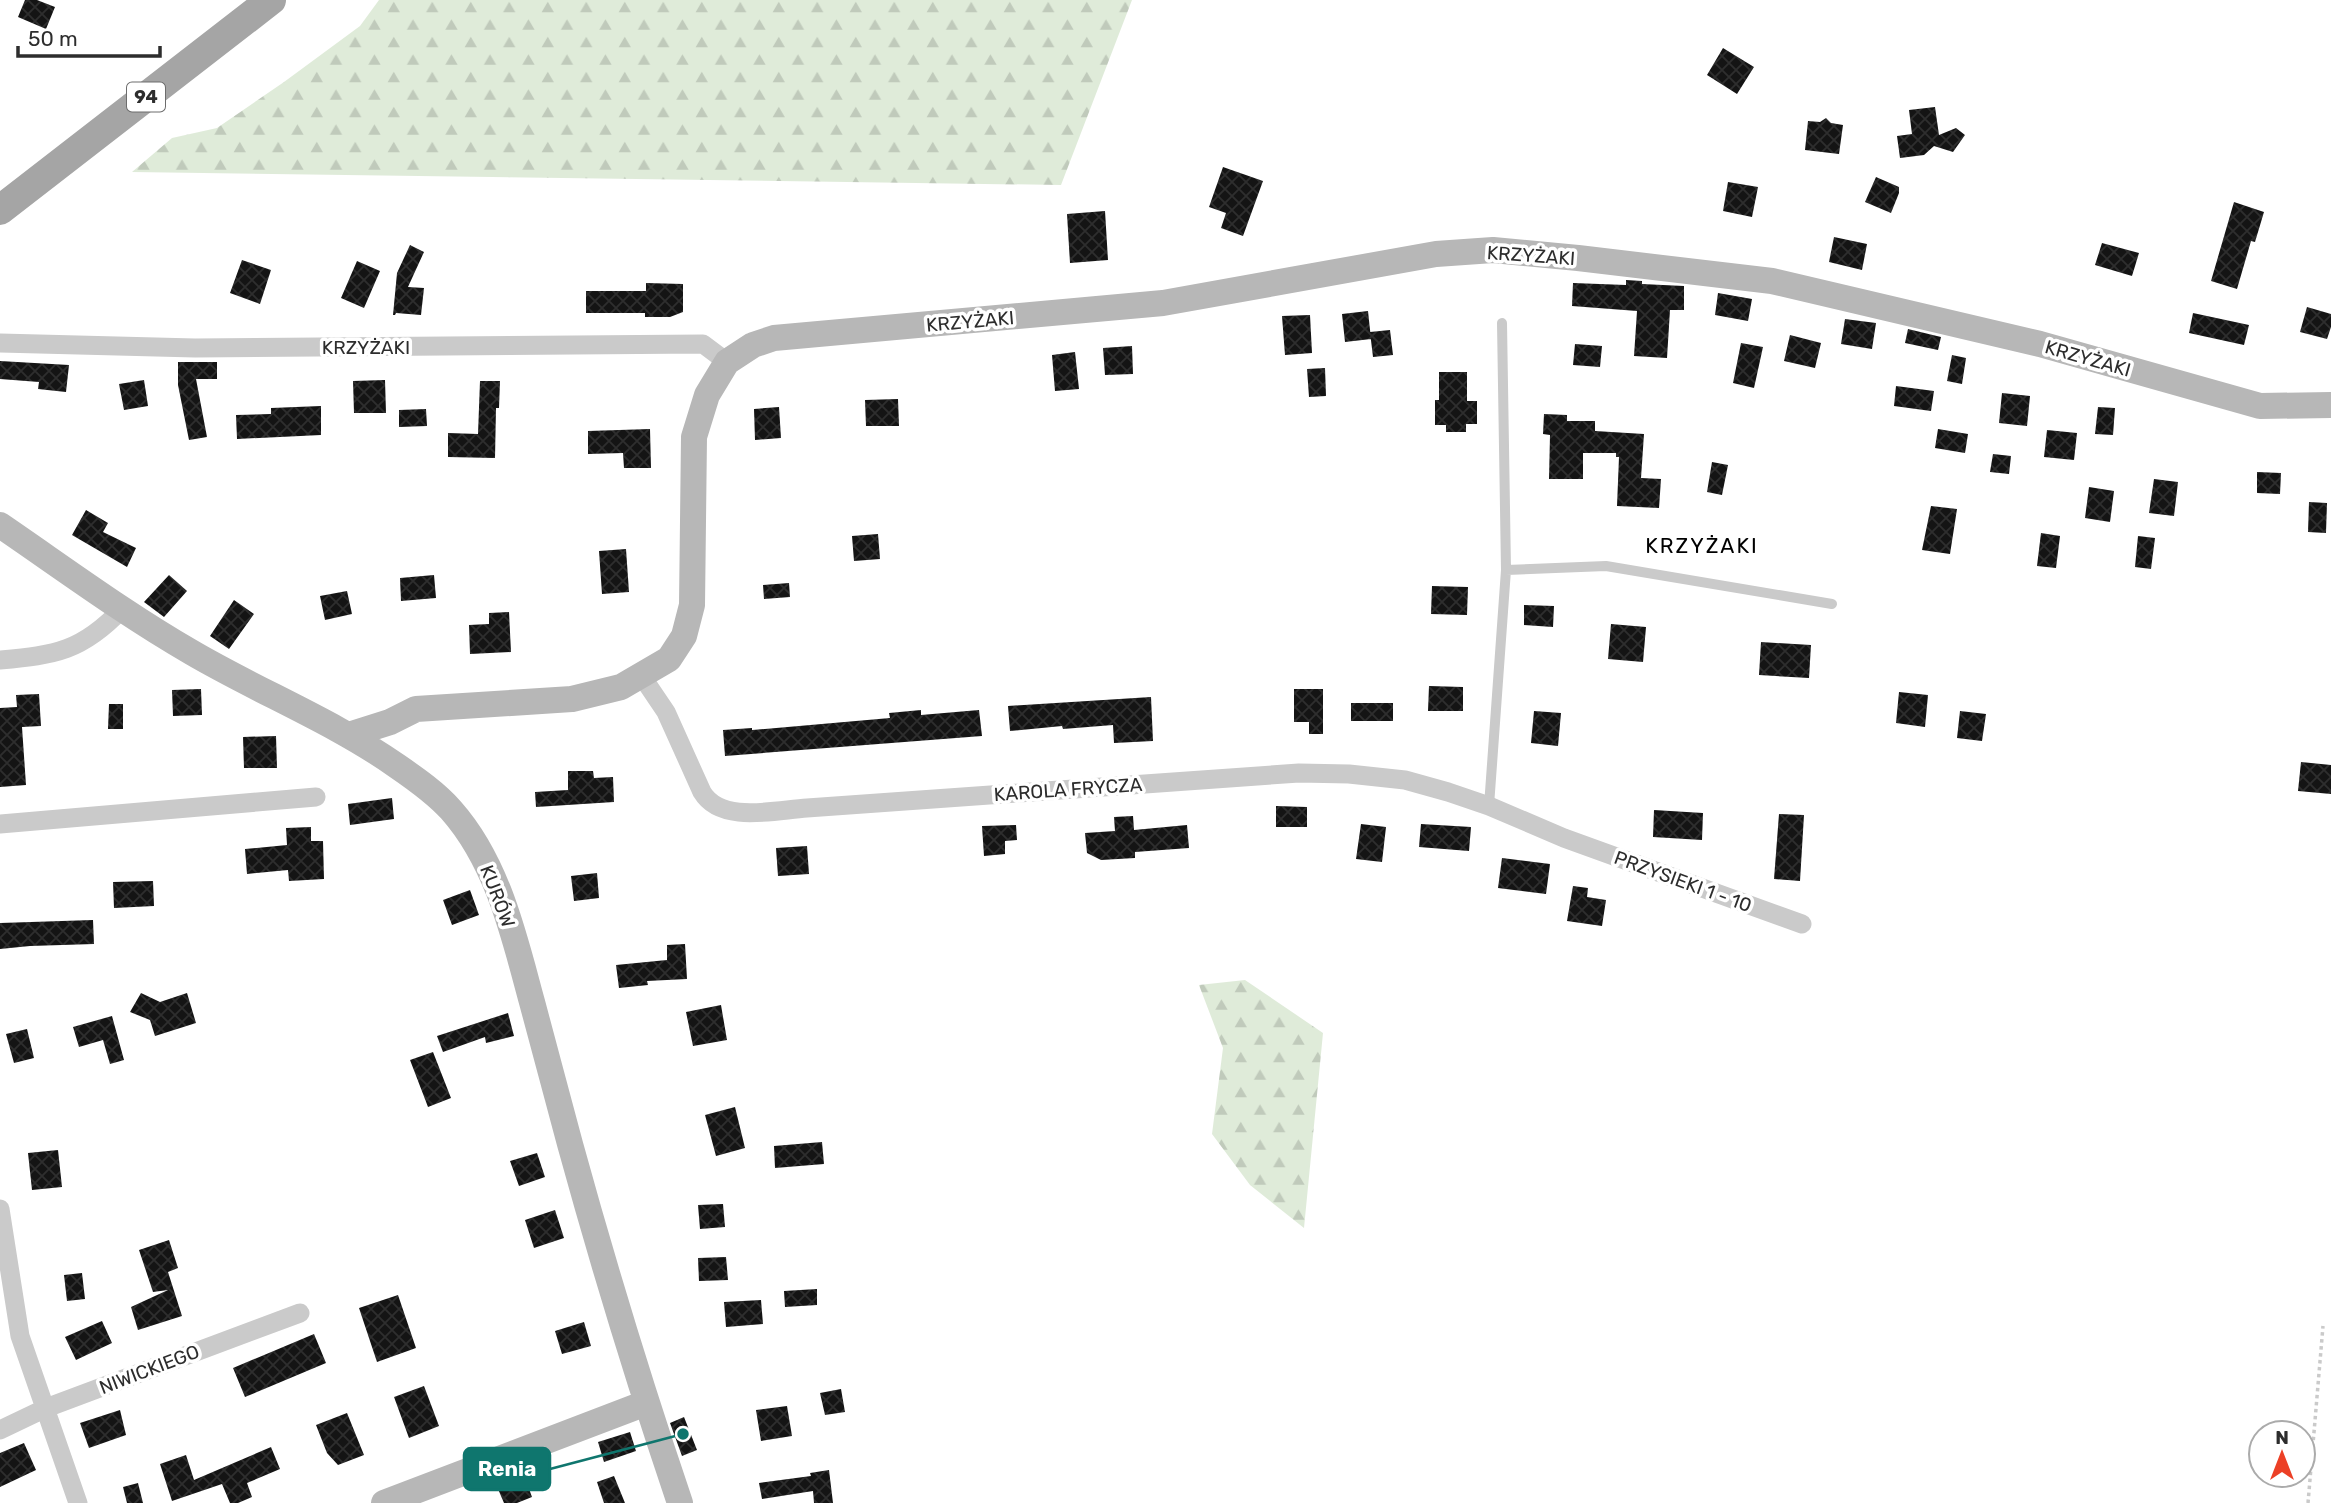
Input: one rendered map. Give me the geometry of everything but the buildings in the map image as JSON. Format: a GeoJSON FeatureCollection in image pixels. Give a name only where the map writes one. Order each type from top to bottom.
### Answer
{"type":"FeatureCollection","features":[{"type":"Feature","properties":{"kind":"main road","name":"94"},"geometry":{"type":"LineString","coordinates":[[0,211],[271,0]]}},
{"type":"Feature","properties":{"kind":"street","name":"KRZYŻAKI"},"geometry":{"type":"LineString","coordinates":[[349,735],[390,722],[416,709],[572,699],[621,687],[669,659],[684,636],[692,606],[694,437],[706,394],[727,362],[753,345],[774,338],[1163,303],[1436,254],[1493,250],[1772,281],[2040,344],[2260,406],[2331,405]]}},
{"type":"Feature","properties":{"kind":"street","name":"KRZYŻAKI"},"geometry":{"type":"LineString","coordinates":[[0,343],[195,348],[703,344],[727,362]]}},
{"type":"Feature","properties":{"kind":"street","name":"KURÓW"},"geometry":{"type":"LineString","coordinates":[[0,525],[191,653],[349,735],[384,757],[426,786],[450,809],[475,841],[494,878],[518,949],[571,1147],[646,1404],[680,1503]]}},
{"type":"Feature","properties":{"kind":"street"},"geometry":{"type":"LineString","coordinates":[[0,660],[62,652],[84,642],[106,626],[122,609]]}},
{"type":"Feature","properties":{"kind":"street","name":"KAROLA FRYCZA"},"geometry":{"type":"LineString","coordinates":[[641,675],[666,712],[702,792],[708,802],[721,810],[752,812],[1299,773],[1405,780],[1489,806],[1564,838]]}},
{"type":"Feature","properties":{"kind":"street"},"geometry":{"type":"LineString","coordinates":[[384,757],[390,722]]}},
{"type":"Feature","properties":{"kind":"street"},"geometry":{"type":"LineString","coordinates":[[0,824],[316,797]]}},
{"type":"Feature","properties":{"kind":"street","name":"PRZYSIEKI 1 - 10"},"geometry":{"type":"LineString","coordinates":[[1564,838],[1802,924]]}},
{"type":"Feature","properties":{"kind":"street"},"geometry":{"type":"LineString","coordinates":[[0,1209],[20,1336],[78,1503]]}},
{"type":"Feature","properties":{"kind":"street","name":"NIWICKIEGO"},"geometry":{"type":"LineString","coordinates":[[0,1430],[46,1408],[300,1313]]}},
{"type":"Feature","properties":{"kind":"street"},"geometry":{"type":"LineString","coordinates":[[384,1503],[646,1404]]}},
{"type":"Feature","properties":{"kind":"lane"},"geometry":{"type":"LineString","coordinates":[[1489,806],[1506,570],[1502,323]]}},
{"type":"Feature","properties":{"kind":"lane"},"geometry":{"type":"LineString","coordinates":[[1506,570],[1606,566],[1832,604]]}},
{"type":"Feature","properties":{"kind":"path"},"geometry":{"type":"LineString","coordinates":[[2308,1503],[2323,1326]]}},
{"type":"Feature","properties":{"kind":"green space"},"geometry":{"type":"Polygon","coordinates":[[[379,0],[1132,0],[1061,185],[132,172],[172,138],[217,128],[284,82],[360,26],[379,0]]]}},
{"type":"Feature","properties":{"kind":"green space"},"geometry":{"type":"Polygon","coordinates":[[[1245,980],[1323,1033],[1304,1228],[1250,1185],[1212,1134],[1223,1048],[1199,985],[1245,980]]]}},
{"type":"Feature","properties":{"kind":"place","name":"Renia"},"geometry":{"type":"Point","coordinates":[683,1434]}},
{"type":"Feature","properties":{"kind":"district","name":"KRZYŻAKI"},"geometry":{"type":"Point","coordinates":[1702,546]}}]}
